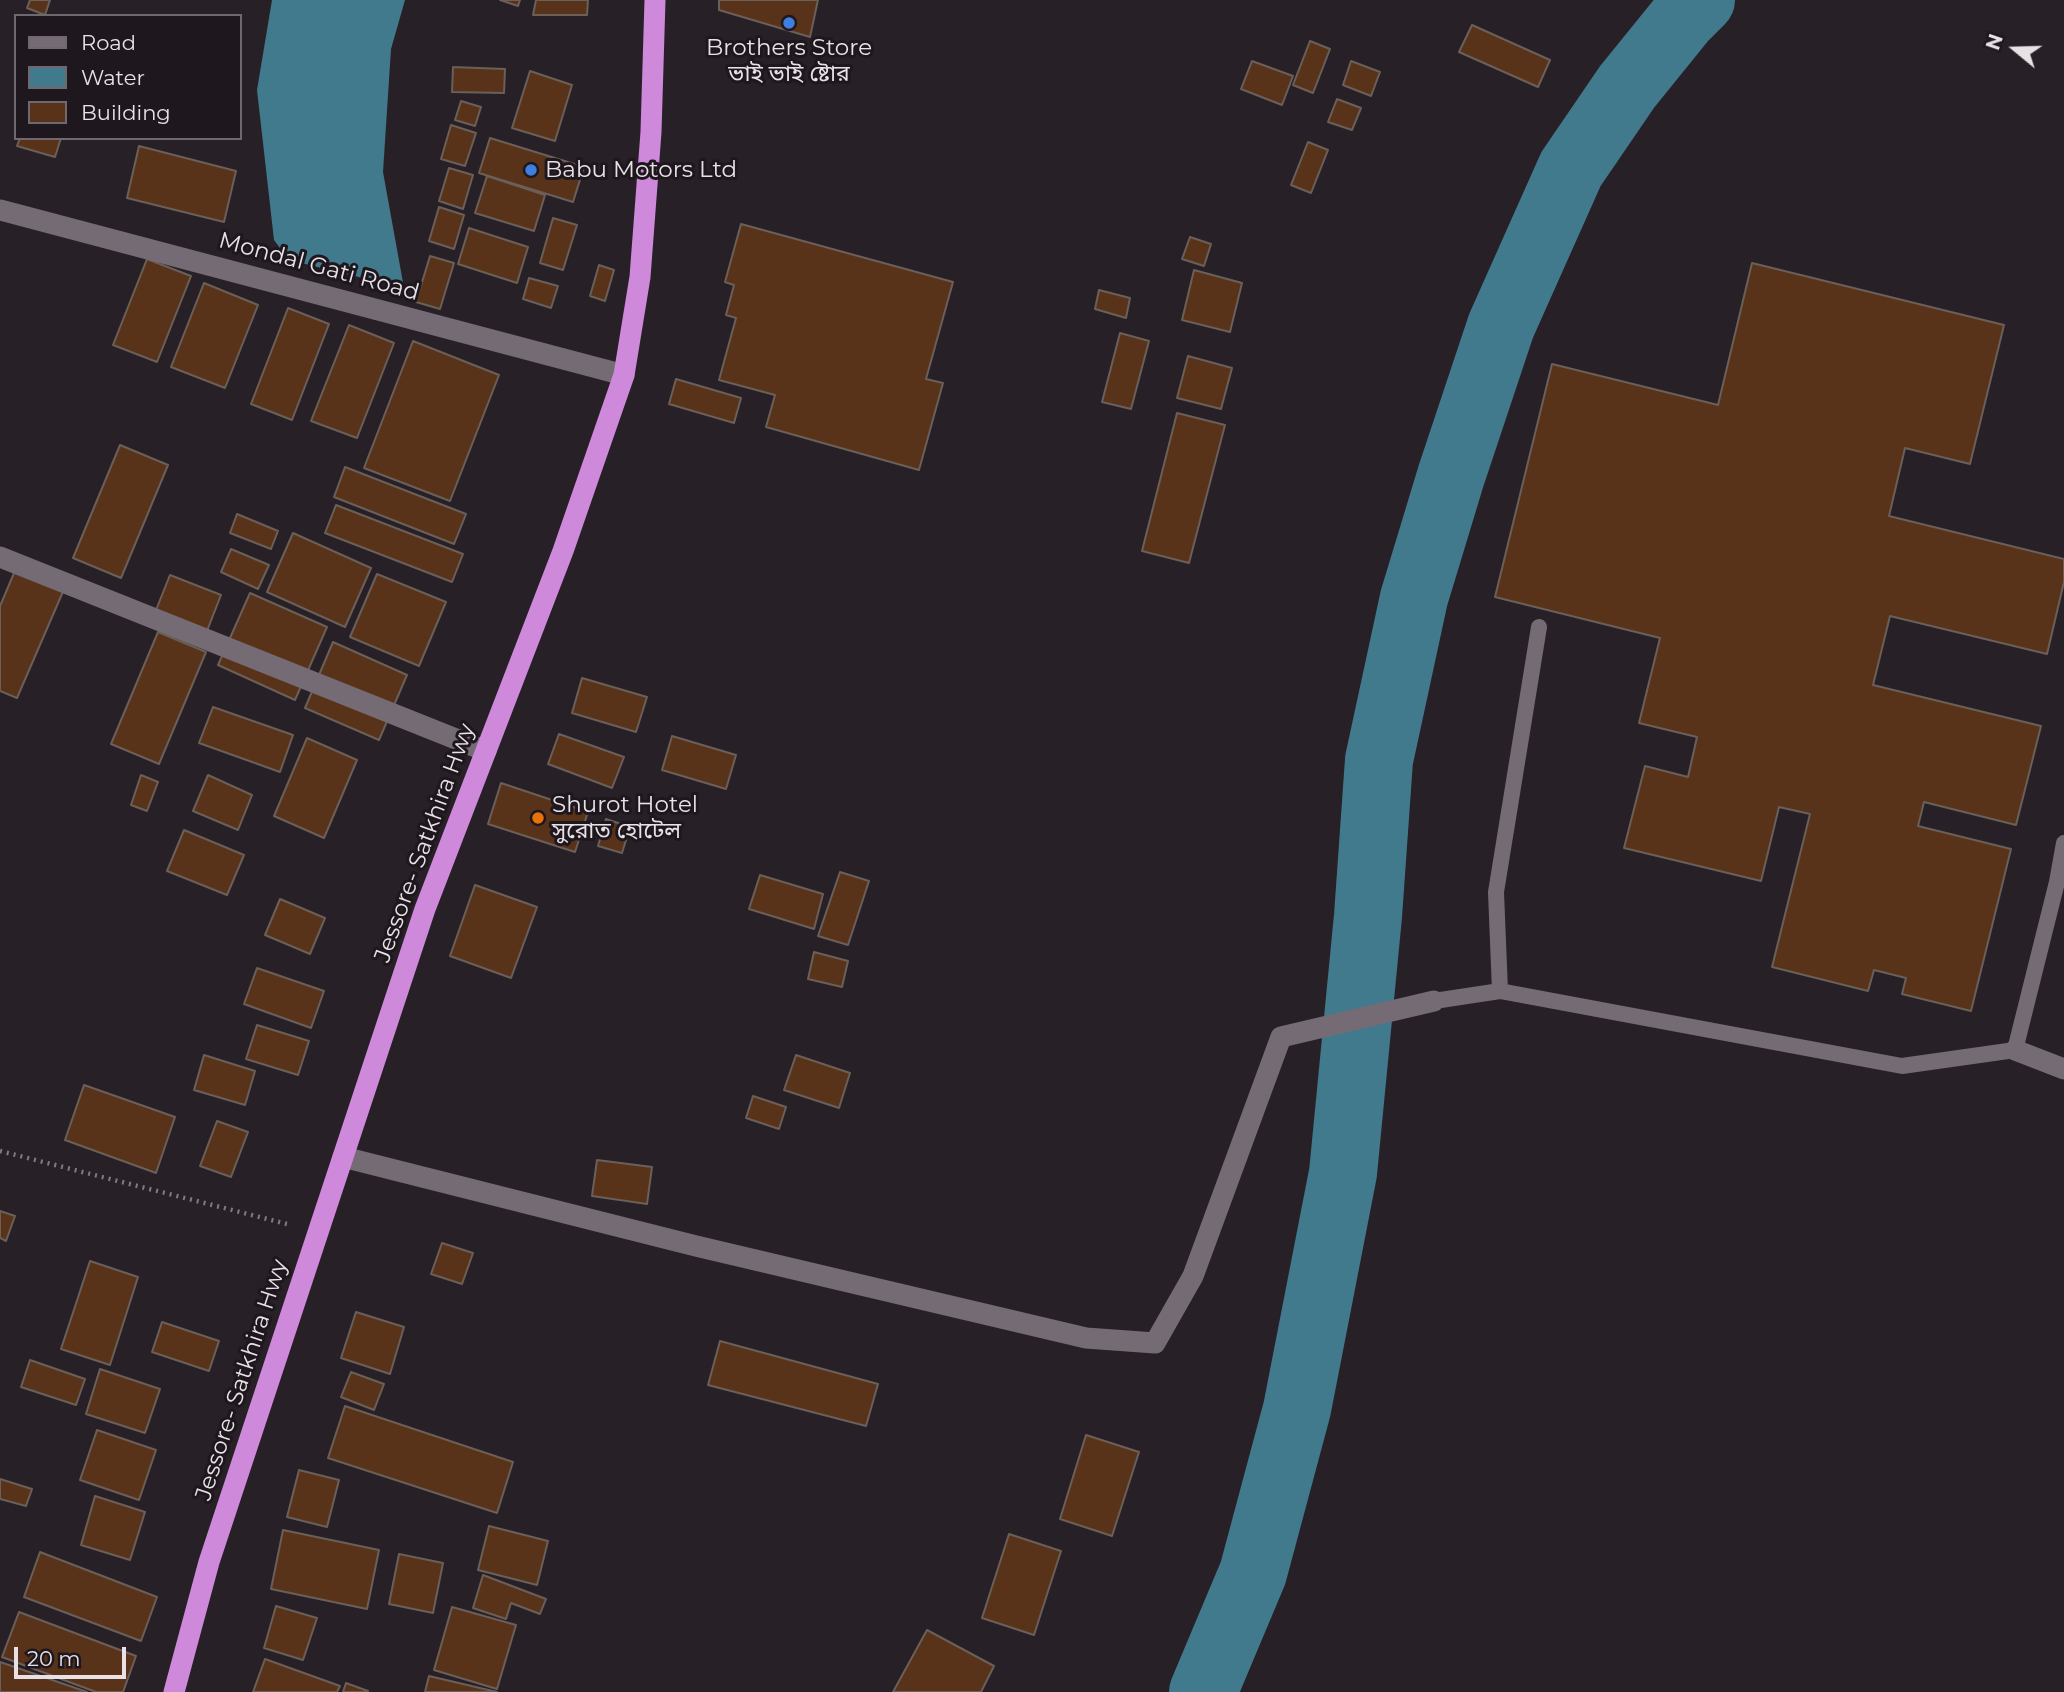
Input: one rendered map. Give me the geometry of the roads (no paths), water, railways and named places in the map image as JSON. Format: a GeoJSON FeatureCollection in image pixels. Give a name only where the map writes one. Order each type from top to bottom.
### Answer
{"type":"FeatureCollection","features":[{"type":"Feature","properties":{"kind":"highway","name":"Jessore- Satkhira Hwy"},"geometry":{"type":"LineString","coordinates":[[174,1692],[209,1562],[425,909],[564,551],[624,375],[640,277],[651,132],[656,0]]}},
{"type":"Feature","properties":{"kind":"street","name":"Mondal Gati Road"},"geometry":{"type":"LineString","coordinates":[[0,209],[624,375]]}},
{"type":"Feature","properties":{"kind":"street"},"geometry":{"type":"LineString","coordinates":[[0,557],[486,751]]}},
{"type":"Feature","properties":{"kind":"street"},"geometry":{"type":"LineString","coordinates":[[344,1157],[696,1246],[1086,1338],[1155,1343],[1193,1276],[1281,1037],[1434,1001]]}},
{"type":"Feature","properties":{"kind":"street"},"geometry":{"type":"LineString","coordinates":[[2015,1051],[2064,1069]]}},
{"type":"Feature","properties":{"kind":"lane"},"geometry":{"type":"LineString","coordinates":[[1500,991],[1496,892],[1539,626]]}},
{"type":"Feature","properties":{"kind":"lane"},"geometry":{"type":"LineString","coordinates":[[1434,1001],[1500,991],[1902,1066],[2015,1051],[2057,882],[2064,843]]}},
{"type":"Feature","properties":{"kind":"water"},"geometry":{"type":"Polygon","coordinates":[[[272,0],[405,0],[391,49],[383,172],[404,288],[289,260],[274,240],[257,90],[272,0]]]}},
{"type":"Feature","properties":{"kind":"waterway"},"geometry":{"type":"LineString","coordinates":[[1203,1692],[1253,1573],[1297,1409],[1343,1173],[1368,916],[1379,760],[1414,598],[1501,326],[1571,169],[1627,87],[1682,19],[1701,0]]}},
{"type":"Feature","properties":{"kind":"place","name":"Brothers Store ভাই ভাই ষ্টোর"},"geometry":{"type":"Point","coordinates":[789,23]}},
{"type":"Feature","properties":{"kind":"place","name":"Babu Motors Ltd"},"geometry":{"type":"Point","coordinates":[531,170]}},
{"type":"Feature","properties":{"kind":"place","name":"Shurot Hotel সুরোত হোটেল"},"geometry":{"type":"Point","coordinates":[538,818]}}]}
